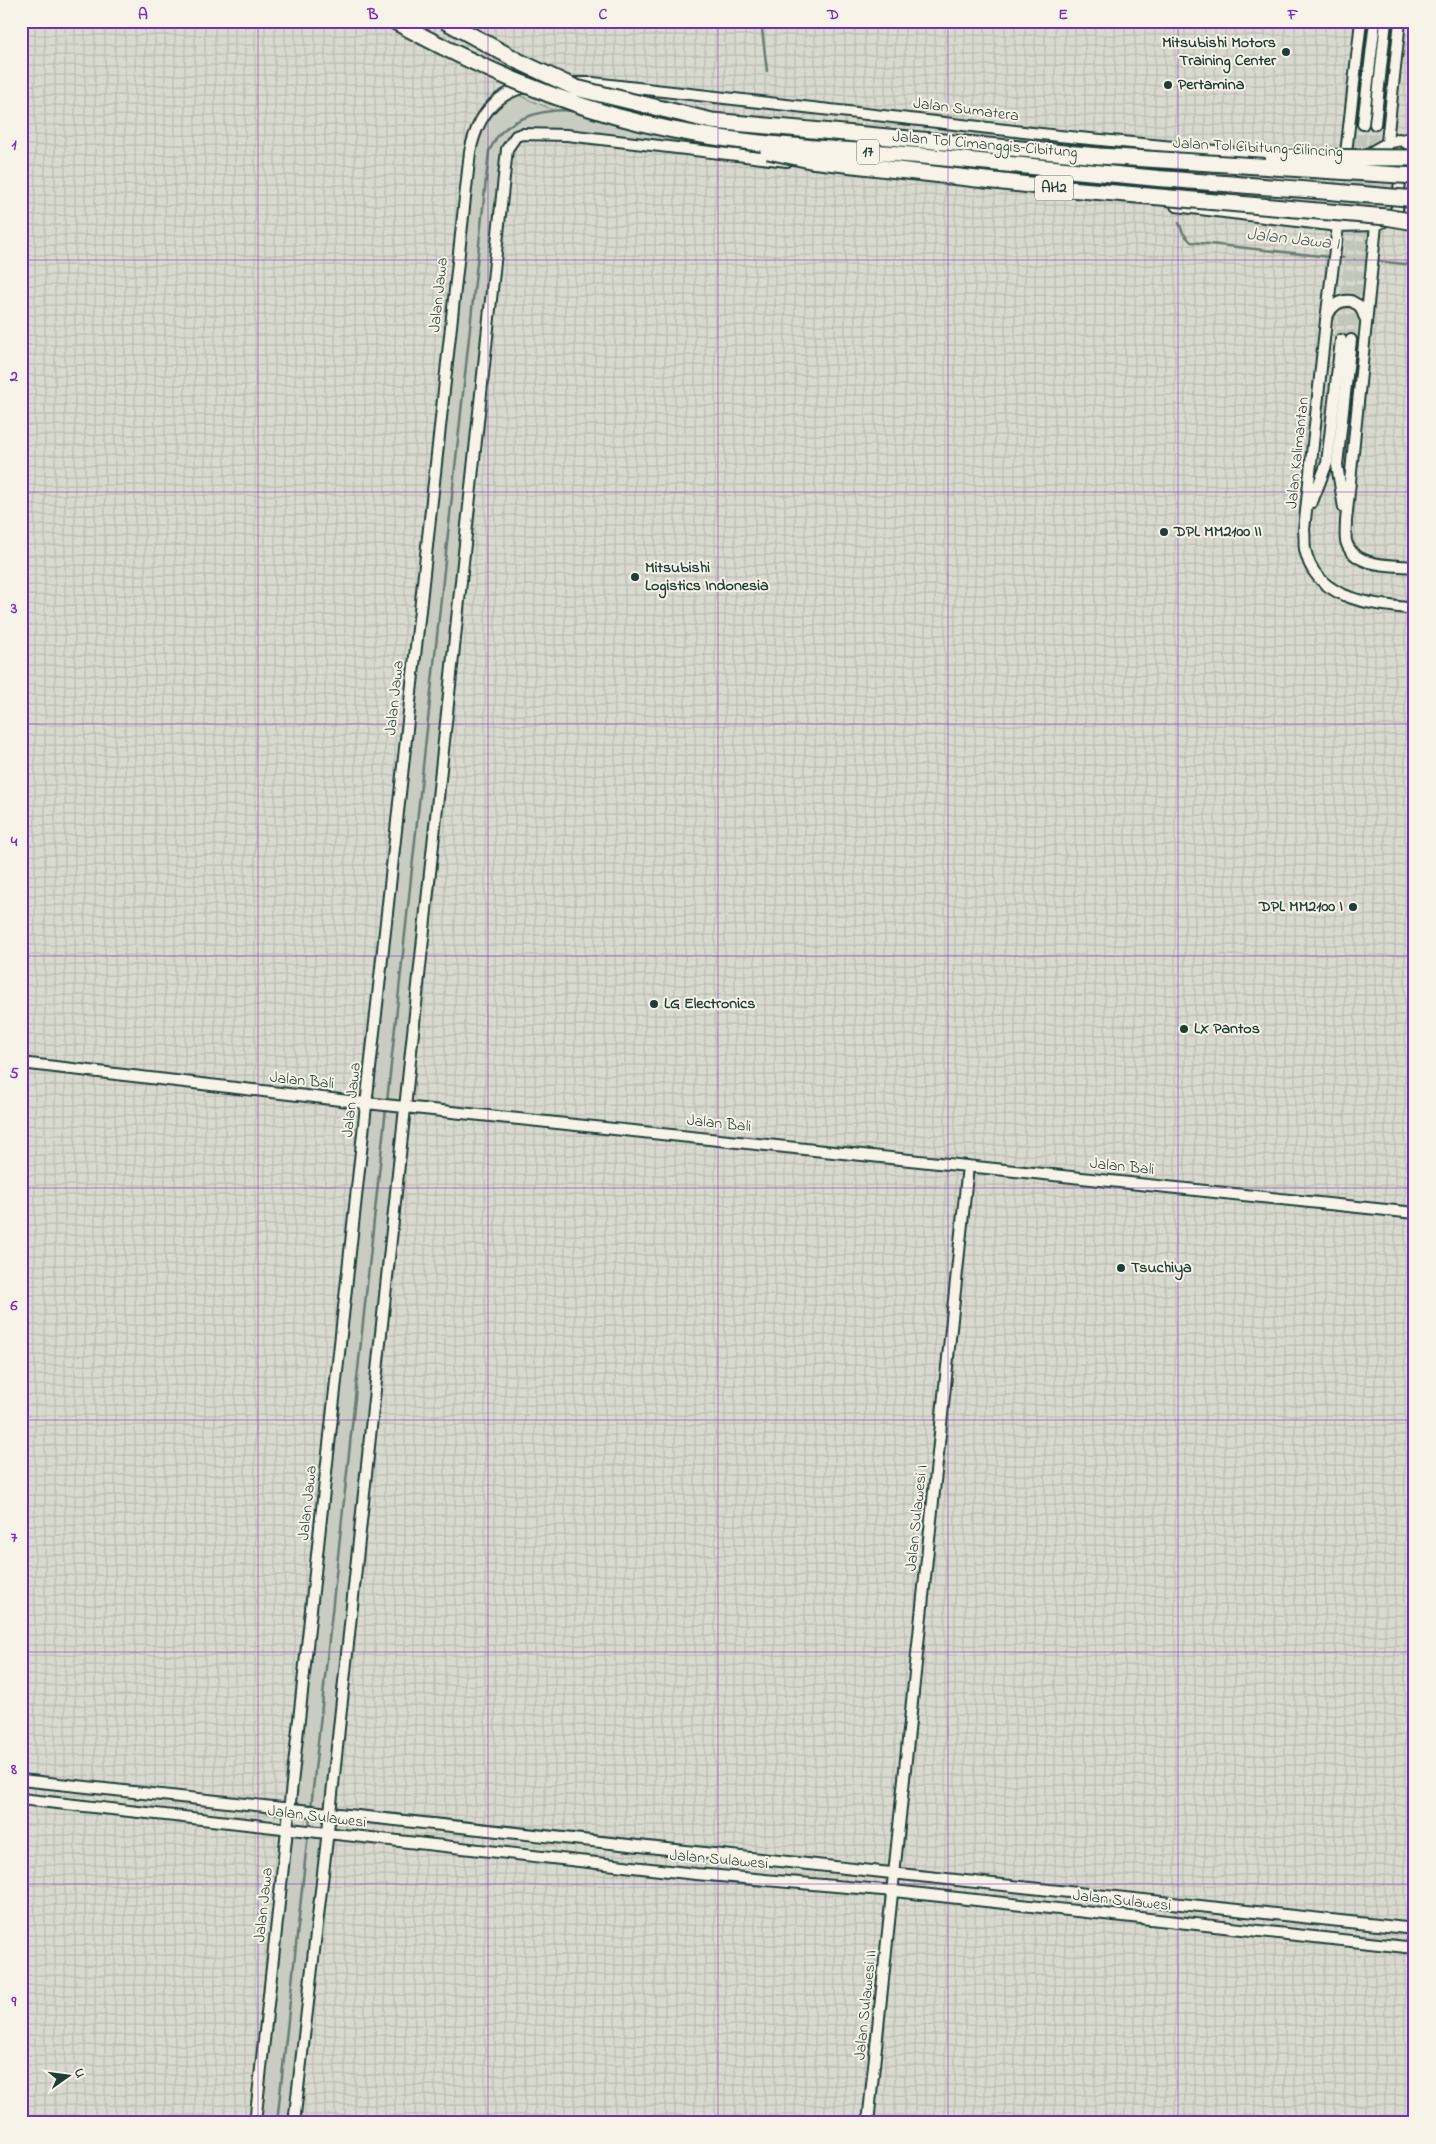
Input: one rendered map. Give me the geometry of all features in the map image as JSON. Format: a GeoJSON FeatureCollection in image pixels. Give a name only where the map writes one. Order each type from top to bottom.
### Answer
{"type":"FeatureCollection","features":[{"type":"Feature","properties":{"kind":"highway","name":"Jalan Tol Cimanggis–Cibitung"},"geometry":{"type":"LineString","coordinates":[[394,21],[442,48],[506,78],[573,102],[646,124],[697,134],[778,144],[1415,200]]}},
{"type":"Feature","properties":{"kind":"highway","name":"Jalan Tol Cimanggis–Cibitung"},"geometry":{"type":"LineString","coordinates":[[445,21],[520,62],[576,88],[712,120],[1099,156]]}},
{"type":"Feature","properties":{"kind":"highway","name":"AH2"},"geometry":{"type":"LineString","coordinates":[[697,134],[810,160],[1047,187],[1384,220],[1415,220]]}},
{"type":"Feature","properties":{"kind":"highway"},"geometry":{"type":"LineString","coordinates":[[1099,156],[1415,158]]}},
{"type":"Feature","properties":{"kind":"highway","name":"Jalan Tol Cibitung–Cilincing"},"geometry":{"type":"LineString","coordinates":[[1099,156],[1415,176]]}},
{"type":"Feature","properties":{"kind":"street"},"geometry":{"type":"LineString","coordinates":[[1345,165],[1361,21]]}},
{"type":"Feature","properties":{"kind":"street"},"geometry":{"type":"LineString","coordinates":[[1363,124],[1374,21]]}},
{"type":"Feature","properties":{"kind":"street"},"geometry":{"type":"LineString","coordinates":[[1375,124],[1386,21]]}},
{"type":"Feature","properties":{"kind":"street"},"geometry":{"type":"LineString","coordinates":[[1384,169],[1400,21]]}},
{"type":"Feature","properties":{"kind":"street","name":"Jalan Sumatera"},"geometry":{"type":"LineString","coordinates":[[506,94],[546,83],[593,83],[1060,136],[1384,169],[1395,172],[1400,181],[1397,209],[1384,220]]}},
{"type":"Feature","properties":{"kind":"street","name":"Jalan Jawa"},"geometry":{"type":"LineString","coordinates":[[255,2123],[292,1829],[371,1103],[470,152],[473,137],[481,117],[491,105],[506,94]]}},
{"type":"Feature","properties":{"kind":"street"},"geometry":{"type":"LineString","coordinates":[[294,2123],[401,1106],[507,149],[516,136],[522,134],[567,134],[700,152],[1074,193],[1338,226],[1384,220],[1375,250],[1372,273],[1346,521],[1346,540],[1352,553],[1362,560],[1415,567]]}},
{"type":"Feature","properties":{"kind":"street"},"geometry":{"type":"LineString","coordinates":[[1345,165],[1387,143],[1415,137]]}},
{"type":"Feature","properties":{"kind":"street"},"geometry":{"type":"LineString","coordinates":[[1399,139],[1415,148]]}},
{"type":"Feature","properties":{"kind":"street","name":"Jalan Kalimantan"},"geometry":{"type":"LineString","coordinates":[[1338,226],[1326,320],[1306,517],[1305,550],[1312,569],[1328,586],[1362,602],[1415,609]]}},
{"type":"Feature","properties":{"kind":"street"},"geometry":{"type":"LineString","coordinates":[[1326,320],[1333,306],[1346,300],[1360,306],[1367,326]]}},
{"type":"Feature","properties":{"kind":"street"},"geometry":{"type":"LineString","coordinates":[[1306,517],[1327,463],[1346,340],[1337,465],[1346,521]]}},
{"type":"Feature","properties":{"kind":"street","name":"Jalan Bali"},"geometry":{"type":"LineString","coordinates":[[21,1063],[371,1103],[1415,1213]]}},
{"type":"Feature","properties":{"kind":"street","name":"Jalan Sulawesi I"},"geometry":{"type":"LineString","coordinates":[[894,1891],[968,1166]]}},
{"type":"Feature","properties":{"kind":"street","name":"Jalan Sulawesi"},"geometry":{"type":"LineString","coordinates":[[21,1780],[1415,1929]]}},
{"type":"Feature","properties":{"kind":"street","name":"Jalan Sulawesi"},"geometry":{"type":"LineString","coordinates":[[21,1799],[696,1874],[894,1891],[1415,1948]]}},
{"type":"Feature","properties":{"kind":"street","name":"Jalan Sulawesi II"},"geometry":{"type":"LineString","coordinates":[[868,2123],[894,1891]]}},
{"type":"Feature","properties":{"kind":"shaded area"},"geometry":{"type":"Polygon","coordinates":[[[21,21],[1415,21],[1415,2123],[21,2123],[21,21]]]}},
{"type":"Feature","properties":{"kind":"shaded area"},"geometry":{"type":"Polygon","coordinates":[[[511,92],[556,111],[563,110],[682,139],[690,151],[522,134],[511,141],[330,1813],[290,1808],[470,152],[481,117],[511,92]]]}},
{"type":"Feature","properties":{"kind":"shaded area"},"geometry":{"type":"Polygon","coordinates":[[[288,1828],[328,1833],[294,2123],[255,2123],[288,1828]]]}},
{"type":"Feature","properties":{"kind":"waterway"},"geometry":{"type":"LineString","coordinates":[[761,21],[767,71]]}},
{"type":"Feature","properties":{"kind":"waterway"},"geometry":{"type":"LineString","coordinates":[[387,1102],[489,151],[497,137],[504,130],[522,119],[543,112],[574,111]]}},
{"type":"Feature","properties":{"kind":"waterway"},"geometry":{"type":"LineString","coordinates":[[662,120],[689,123]]}},
{"type":"Feature","properties":{"kind":"waterway"},"geometry":{"type":"LineString","coordinates":[[923,148],[1017,157]]}},
{"type":"Feature","properties":{"kind":"waterway","name":"Jalan Jawa I"},"geometry":{"type":"LineString","coordinates":[[1179,223],[1183,233],[1191,242],[1330,257]]}},
{"type":"Feature","properties":{"kind":"waterway","name":"Jalan Jawa I"},"geometry":{"type":"LineString","coordinates":[[1336,257],[1370,261]]}},
{"type":"Feature","properties":{"kind":"waterway","name":"Jalan Jawa I"},"geometry":{"type":"LineString","coordinates":[[1375,261],[1415,265]]}},
{"type":"Feature","properties":{"kind":"waterway"},"geometry":{"type":"LineString","coordinates":[[311,1808],[386,1108]]}},
{"type":"Feature","properties":{"kind":"waterway"},"geometry":{"type":"LineString","coordinates":[[309,1828],[310,1814]]}},
{"type":"Feature","properties":{"kind":"waterway"},"geometry":{"type":"LineString","coordinates":[[277,2123],[308,1833]]}},
{"type":"Feature","properties":{"kind":"tunnel"},"geometry":{"type":"LineString","coordinates":[[1341,340],[1363,124]]}},
{"type":"Feature","properties":{"kind":"tunnel"},"geometry":{"type":"LineString","coordinates":[[1351,340],[1375,124]]}},
{"type":"Feature","properties":{"kind":"place","name":"Mitsubishi Motors Training Center"},"geometry":{"type":"Point","coordinates":[1286,52]}},
{"type":"Feature","properties":{"kind":"place","name":"Pertamina"},"geometry":{"type":"Point","coordinates":[1168,85]}},
{"type":"Feature","properties":{"kind":"place","name":"DPL MM2100 II"},"geometry":{"type":"Point","coordinates":[1164,532]}},
{"type":"Feature","properties":{"kind":"place","name":"Mitsubishi Logistics Indonesia"},"geometry":{"type":"Point","coordinates":[635,577]}},
{"type":"Feature","properties":{"kind":"place","name":"DPL MM2100 I"},"geometry":{"type":"Point","coordinates":[1353,907]}},
{"type":"Feature","properties":{"kind":"place","name":"LG Electronics"},"geometry":{"type":"Point","coordinates":[654,1004]}},
{"type":"Feature","properties":{"kind":"place","name":"LX Pantos"},"geometry":{"type":"Point","coordinates":[1184,1029]}},
{"type":"Feature","properties":{"kind":"place","name":"Tsuchiya"},"geometry":{"type":"Point","coordinates":[1121,1268]}}]}
